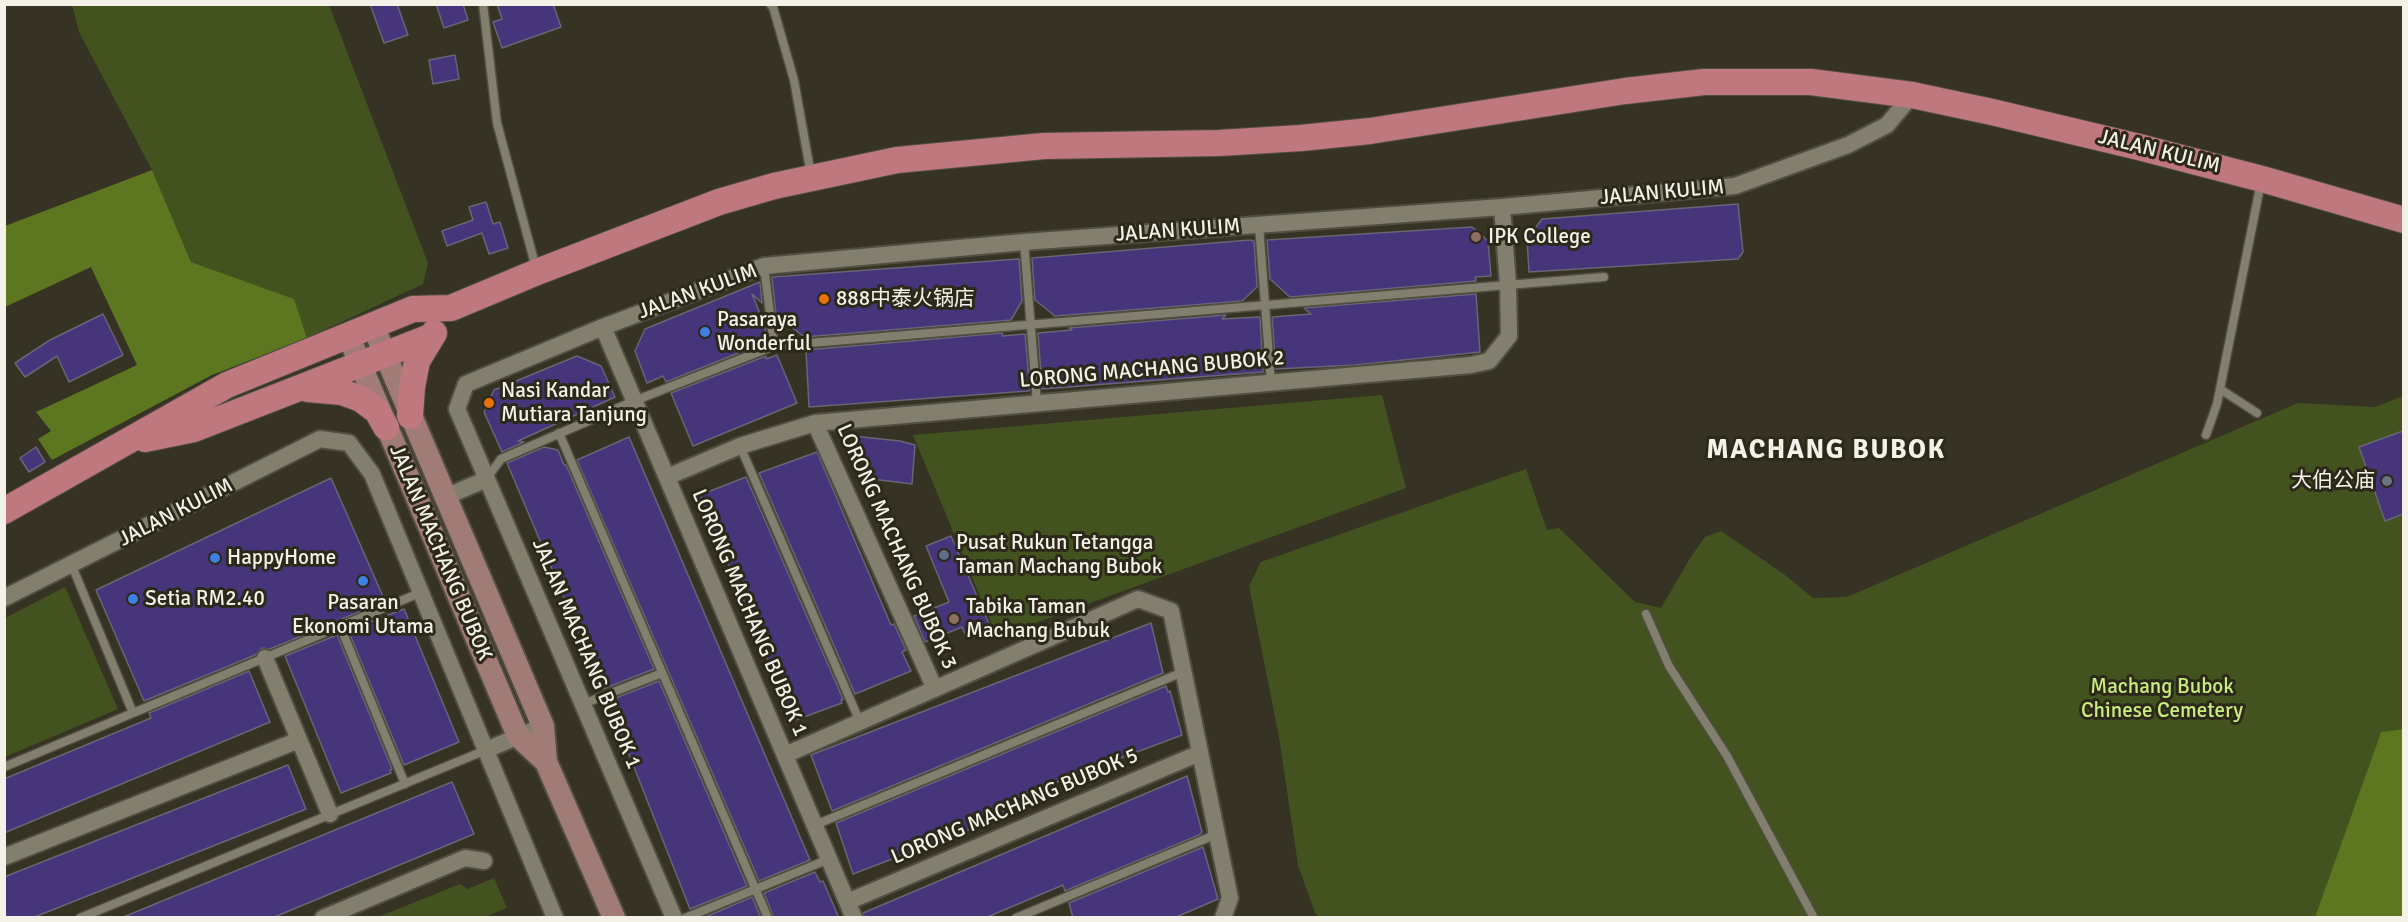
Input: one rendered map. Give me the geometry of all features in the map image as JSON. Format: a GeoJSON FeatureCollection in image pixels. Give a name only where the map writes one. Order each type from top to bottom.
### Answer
{"type":"FeatureCollection","features":[{"type":"Feature","properties":{"kind":"main road","name":"JALAN KULIM"},"geometry":{"type":"LineString","coordinates":[[4,511],[227,385],[413,309],[451,308],[537,272],[719,202],[811,177],[897,160],[1044,146],[1219,143],[1301,138],[1370,131],[1625,91],[1704,82],[1811,82],[1912,95],[2139,147],[2262,179],[2403,220]]}},
{"type":"Feature","properties":{"kind":"main road"},"geometry":{"type":"LineString","coordinates":[[410,416],[417,361],[430,337],[451,308]]}},
{"type":"Feature","properties":{"kind":"main road","name":"JALAN MACHANG BUBOK"},"geometry":{"type":"LineString","coordinates":[[373,326],[543,726],[546,762],[614,918]]}},
{"type":"Feature","properties":{"kind":"main road","name":"JALAN MACHANG BUBOK"},"geometry":{"type":"LineString","coordinates":[[348,335],[518,736],[546,762]]}},
{"type":"Feature","properties":{"kind":"main road","name":"JALAN KULIM"},"geometry":{"type":"LineString","coordinates":[[122,444],[194,429],[430,337]]}},
{"type":"Feature","properties":{"kind":"main road"},"geometry":{"type":"LineString","coordinates":[[298,389],[332,390],[361,399],[377,411],[386,427]]}},
{"type":"Feature","properties":{"kind":"street","name":"JALAN KULIM"},"geometry":{"type":"LineString","coordinates":[[457,409],[466,384],[603,327],[764,266],[1024,242],[1502,207],[1735,186],[1848,145],[1887,125],[1912,95]]}},
{"type":"Feature","properties":{"kind":"street","name":"LORONG MACHANG BUBOK 2"},"geometry":{"type":"LineString","coordinates":[[667,477],[740,446],[816,423],[1471,365],[1490,361],[1509,336],[1502,207]]}},
{"type":"Feature","properties":{"kind":"street","name":"LORONG MACHANG BUBOK 1"},"geometry":{"type":"LineString","coordinates":[[603,327],[854,918]]}},
{"type":"Feature","properties":{"kind":"street","name":"JALAN MACHANG BUBOK 1"},"geometry":{"type":"LineString","coordinates":[[457,409],[674,918]]}},
{"type":"Feature","properties":{"kind":"street","name":"LORONG MACHANG BUBOK 3"},"geometry":{"type":"LineString","coordinates":[[816,423],[935,689]]}},
{"type":"Feature","properties":{"kind":"street","name":"JALAN KULIM"},"geometry":{"type":"LineString","coordinates":[[4,598],[72,566],[320,439],[349,443],[372,474],[422,592]]}},
{"type":"Feature","properties":{"kind":"street"},"geometry":{"type":"LineString","coordinates":[[445,498],[487,479]]}},
{"type":"Feature","properties":{"kind":"street"},"geometry":{"type":"LineString","coordinates":[[422,592],[486,750],[549,916]]}},
{"type":"Feature","properties":{"kind":"street"},"geometry":{"type":"LineString","coordinates":[[785,755],[1137,600],[1171,611],[1230,898],[1223,918]]}},
{"type":"Feature","properties":{"kind":"street"},"geometry":{"type":"LineString","coordinates":[[265,658],[330,814]]}},
{"type":"Feature","properties":{"kind":"street"},"geometry":{"type":"LineString","coordinates":[[486,750],[543,726]]}},
{"type":"Feature","properties":{"kind":"street"},"geometry":{"type":"LineString","coordinates":[[4,857],[299,740]]}},
{"type":"Feature","properties":{"kind":"street","name":"LORONG MACHANG BUBOK 5"},"geometry":{"type":"LineString","coordinates":[[847,902],[1200,753]]}},
{"type":"Feature","properties":{"kind":"street"},"geometry":{"type":"LineString","coordinates":[[323,918],[465,858],[484,861]]}},
{"type":"Feature","properties":{"kind":"lane"},"geometry":{"type":"LineString","coordinates":[[483,4],[497,123],[537,272]]}},
{"type":"Feature","properties":{"kind":"lane"},"geometry":{"type":"LineString","coordinates":[[770,4],[773,7],[794,80],[811,177]]}},
{"type":"Feature","properties":{"kind":"lane"},"geometry":{"type":"LineString","coordinates":[[2206,435],[2220,389],[2262,179]]}},
{"type":"Feature","properties":{"kind":"lane"},"geometry":{"type":"LineString","coordinates":[[1259,225],[1271,383]]}},
{"type":"Feature","properties":{"kind":"lane"},"geometry":{"type":"LineString","coordinates":[[1024,242],[1037,403]]}},
{"type":"Feature","properties":{"kind":"lane"},"geometry":{"type":"LineString","coordinates":[[764,266],[774,346]]}},
{"type":"Feature","properties":{"kind":"lane"},"geometry":{"type":"LineString","coordinates":[[487,479],[501,459],[634,401],[774,346],[1604,278]]}},
{"type":"Feature","properties":{"kind":"lane"},"geometry":{"type":"LineString","coordinates":[[2220,389],[2257,413]]}},
{"type":"Feature","properties":{"kind":"lane"},"geometry":{"type":"LineString","coordinates":[[559,433],[768,918]]}},
{"type":"Feature","properties":{"kind":"lane"},"geometry":{"type":"LineString","coordinates":[[740,446],[860,722]]}},
{"type":"Feature","properties":{"kind":"lane"},"geometry":{"type":"LineString","coordinates":[[72,566],[133,712]]}},
{"type":"Feature","properties":{"kind":"lane"},"geometry":{"type":"LineString","coordinates":[[4,767],[422,592]]}},
{"type":"Feature","properties":{"kind":"lane"},"geometry":{"type":"LineString","coordinates":[[1646,614],[1669,666],[1726,756],[1814,918]]}},
{"type":"Feature","properties":{"kind":"lane"},"geometry":{"type":"LineString","coordinates":[[340,626],[405,784]]}},
{"type":"Feature","properties":{"kind":"lane"},"geometry":{"type":"LineString","coordinates":[[815,825],[1183,672]]}},
{"type":"Feature","properties":{"kind":"lane"},"geometry":{"type":"LineString","coordinates":[[583,704],[662,673]]}},
{"type":"Feature","properties":{"kind":"lane"},"geometry":{"type":"LineString","coordinates":[[80,918],[486,750]]}},
{"type":"Feature","properties":{"kind":"lane"},"geometry":{"type":"LineString","coordinates":[[1016,918],[1217,834]]}},
{"type":"Feature","properties":{"kind":"lane"},"geometry":{"type":"LineString","coordinates":[[685,918],[829,860]]}},
{"type":"Feature","properties":{"kind":"green space"},"geometry":{"type":"Polygon","coordinates":[[[72,5],[329,5],[428,263],[423,284],[307,338],[293,299],[191,262],[152,170],[79,32],[72,5]]]}},
{"type":"Feature","properties":{"kind":"green space"},"geometry":{"type":"Polygon","coordinates":[[[152,170],[191,262],[294,299],[307,338],[212,375],[52,460],[38,439],[51,431],[36,412],[137,365],[91,267],[5,307],[5,226],[152,170]]]}},
{"type":"Feature","properties":{"kind":"green space"},"geometry":{"type":"Polygon","coordinates":[[[1382,395],[1406,488],[997,637],[913,435],[1382,395]]]}},
{"type":"Feature","properties":{"kind":"green space","name":"Machang Bubok Chinese Cemetery"},"geometry":{"type":"Polygon","coordinates":[[[2403,396],[2403,431],[2359,447],[2385,521],[2403,514],[2403,729],[2381,732],[2315,917],[1319,917],[1315,913],[1298,865],[1279,737],[1249,586],[1261,562],[1526,469],[1547,530],[1559,528],[1635,602],[1661,608],[1705,537],[1721,531],[1785,575],[1813,598],[1847,597],[2298,403],[2375,407],[2403,396]]]}},
{"type":"Feature","properties":{"kind":"green space"},"geometry":{"type":"Polygon","coordinates":[[[65,587],[118,709],[5,757],[5,618],[65,587]]]}},
{"type":"Feature","properties":{"kind":"green space"},"geometry":{"type":"Polygon","coordinates":[[[2403,729],[2403,917],[2315,917],[2381,732],[2403,729]]]}},
{"type":"Feature","properties":{"kind":"green space"},"geometry":{"type":"Polygon","coordinates":[[[494,878],[507,908],[485,917],[378,917],[460,884],[468,889],[494,878]]]}},
{"type":"Feature","properties":{"kind":"building"},"geometry":{"type":"Polygon","coordinates":[[[370,4],[397,4],[408,35],[384,43],[370,4]]]}},
{"type":"Feature","properties":{"kind":"building"},"geometry":{"type":"Polygon","coordinates":[[[436,4],[463,4],[468,20],[444,28],[436,4]]]}},
{"type":"Feature","properties":{"kind":"building"},"geometry":{"type":"Polygon","coordinates":[[[497,4],[553,4],[561,27],[502,48],[493,22],[502,19],[497,4]]]}},
{"type":"Feature","properties":{"kind":"building"},"geometry":{"type":"Polygon","coordinates":[[[455,55],[459,79],[433,84],[429,60],[455,55]]]}},
{"type":"Feature","properties":{"kind":"building"},"geometry":{"type":"Polygon","coordinates":[[[486,202],[493,224],[500,222],[508,248],[489,254],[482,233],[447,246],[442,231],[473,220],[469,207],[486,202]]]}},
{"type":"Feature","properties":{"kind":"building"},"geometry":{"type":"Polygon","coordinates":[[[1738,204],[1743,252],[1738,259],[1529,272],[1527,239],[1542,219],[1738,204]]]}},
{"type":"Feature","properties":{"kind":"building"},"geometry":{"type":"Polygon","coordinates":[[[1472,227],[1488,241],[1491,276],[1475,277],[1476,281],[1290,297],[1270,279],[1267,240],[1472,227]]]}},
{"type":"Feature","properties":{"kind":"building"},"geometry":{"type":"Polygon","coordinates":[[[1254,241],[1257,287],[1242,301],[1055,316],[1035,300],[1032,258],[1254,241]]]}},
{"type":"Feature","properties":{"kind":"building"},"geometry":{"type":"Polygon","coordinates":[[[1019,259],[1022,301],[1011,320],[804,337],[776,314],[772,277],[1019,259]]]}},
{"type":"Feature","properties":{"kind":"building"},"geometry":{"type":"Polygon","coordinates":[[[760,282],[762,303],[752,294],[765,326],[766,342],[666,382],[663,376],[647,383],[635,351],[645,329],[760,282]]]}},
{"type":"Feature","properties":{"kind":"building"},"geometry":{"type":"Polygon","coordinates":[[[1476,294],[1480,352],[1355,365],[1276,369],[1272,317],[1311,314],[1304,308],[1476,294]]]}},
{"type":"Feature","properties":{"kind":"building"},"geometry":{"type":"Polygon","coordinates":[[[103,314],[123,355],[69,382],[57,356],[25,377],[15,363],[50,340],[103,314]]]}},
{"type":"Feature","properties":{"kind":"building"},"geometry":{"type":"Polygon","coordinates":[[[1226,315],[1222,319],[1260,317],[1263,372],[1042,389],[1038,333],[1072,330],[1069,328],[1226,315]]]}},
{"type":"Feature","properties":{"kind":"building"},"geometry":{"type":"Polygon","coordinates":[[[1003,333],[1002,336],[1025,334],[1030,390],[1028,391],[809,407],[806,350],[1003,333]]]}},
{"type":"Feature","properties":{"kind":"building"},"geometry":{"type":"Polygon","coordinates":[[[777,355],[797,403],[693,446],[671,393],[766,356],[766,359],[777,355]]]}},
{"type":"Feature","properties":{"kind":"building"},"geometry":{"type":"Polygon","coordinates":[[[577,356],[601,366],[615,397],[518,441],[524,442],[502,452],[484,412],[494,390],[577,356]]]}},
{"type":"Feature","properties":{"kind":"building","name":"大伯公庙"},"geometry":{"type":"Polygon","coordinates":[[[2403,431],[2403,514],[2385,521],[2359,447],[2403,431]]]}},
{"type":"Feature","properties":{"kind":"building"},"geometry":{"type":"Polygon","coordinates":[[[853,436],[900,441],[915,445],[912,484],[872,479],[870,462],[850,460],[853,436]]]}},
{"type":"Feature","properties":{"kind":"building"},"geometry":{"type":"Polygon","coordinates":[[[629,437],[810,860],[759,881],[577,460],[629,437]]]}},
{"type":"Feature","properties":{"kind":"building"},"geometry":{"type":"Polygon","coordinates":[[[36,447],[45,462],[29,472],[20,458],[36,447]]]}},
{"type":"Feature","properties":{"kind":"building"},"geometry":{"type":"Polygon","coordinates":[[[544,447],[558,450],[566,465],[654,669],[603,689],[507,463],[544,447]]]}},
{"type":"Feature","properties":{"kind":"building"},"geometry":{"type":"Polygon","coordinates":[[[817,452],[891,625],[894,624],[906,650],[902,652],[911,671],[855,694],[759,473],[817,452]]]}},
{"type":"Feature","properties":{"kind":"building"},"geometry":{"type":"Polygon","coordinates":[[[746,477],[843,699],[842,703],[793,721],[700,495],[746,477]]]}},
{"type":"Feature","properties":{"kind":"building"},"geometry":{"type":"Polygon","coordinates":[[[331,478],[385,601],[270,649],[262,648],[255,655],[144,701],[96,590],[331,478]]]}},
{"type":"Feature","properties":{"kind":"building"},"geometry":{"type":"Polygon","coordinates":[[[951,536],[989,624],[965,634],[962,627],[925,642],[914,616],[949,602],[926,546],[951,536]]]}},
{"type":"Feature","properties":{"kind":"building"},"geometry":{"type":"Polygon","coordinates":[[[404,609],[459,742],[404,765],[348,630],[404,609]]]}},
{"type":"Feature","properties":{"kind":"building"},"geometry":{"type":"Polygon","coordinates":[[[1151,623],[1163,673],[832,811],[811,755],[1151,623]]]}},
{"type":"Feature","properties":{"kind":"building"},"geometry":{"type":"Polygon","coordinates":[[[337,635],[392,769],[391,773],[341,793],[285,656],[337,635]]]}},
{"type":"Feature","properties":{"kind":"building"},"geometry":{"type":"Polygon","coordinates":[[[249,671],[270,722],[4,833],[4,779],[151,718],[149,713],[249,671]]]}},
{"type":"Feature","properties":{"kind":"building"},"geometry":{"type":"Polygon","coordinates":[[[659,681],[747,886],[690,909],[608,701],[659,681]]]}},
{"type":"Feature","properties":{"kind":"building"},"geometry":{"type":"Polygon","coordinates":[[[1166,686],[1168,692],[1170,691],[1182,735],[1001,803],[1005,816],[853,874],[836,823],[1166,686]]]}},
{"type":"Feature","properties":{"kind":"building"},"geometry":{"type":"Polygon","coordinates":[[[288,765],[306,809],[32,918],[4,918],[4,877],[288,765]]]}},
{"type":"Feature","properties":{"kind":"building"},"geometry":{"type":"Polygon","coordinates":[[[1187,776],[1202,832],[1199,835],[1065,891],[1063,885],[985,918],[864,918],[863,913],[1187,776]]]}},
{"type":"Feature","properties":{"kind":"building"},"geometry":{"type":"Polygon","coordinates":[[[452,782],[474,834],[272,918],[121,918],[452,782]]]}},
{"type":"Feature","properties":{"kind":"building"},"geometry":{"type":"Polygon","coordinates":[[[1203,847],[1218,899],[1174,918],[1073,918],[1069,903],[1203,847]]]}},
{"type":"Feature","properties":{"kind":"building"},"geometry":{"type":"Polygon","coordinates":[[[815,872],[820,882],[823,881],[839,918],[774,918],[764,893],[815,872]]]}},
{"type":"Feature","properties":{"kind":"building"},"geometry":{"type":"Polygon","coordinates":[[[752,897],[761,918],[703,918],[752,897]]]}},
{"type":"Feature","properties":{"kind":"place","name":"IPK College"},"geometry":{"type":"Point","coordinates":[1476,237]}},
{"type":"Feature","properties":{"kind":"place","name":"888中泰火锅店"},"geometry":{"type":"Point","coordinates":[824,299]}},
{"type":"Feature","properties":{"kind":"place","name":"Pasaraya Wonderful"},"geometry":{"type":"Point","coordinates":[705,332]}},
{"type":"Feature","properties":{"kind":"place","name":"Nasi Kandar Mutiara Tanjung"},"geometry":{"type":"Point","coordinates":[489,403]}},
{"type":"Feature","properties":{"kind":"place","name":"大伯公庙"},"geometry":{"type":"Point","coordinates":[2387,481]}},
{"type":"Feature","properties":{"kind":"place","name":"Pusat Rukun Tetangga Taman Machang Bubok"},"geometry":{"type":"Point","coordinates":[944,555]}},
{"type":"Feature","properties":{"kind":"place","name":"HappyHome"},"geometry":{"type":"Point","coordinates":[215,558]}},
{"type":"Feature","properties":{"kind":"place","name":"Pasaran Ekonomi Utama"},"geometry":{"type":"Point","coordinates":[363,581]}},
{"type":"Feature","properties":{"kind":"place","name":"Setia RM2.40"},"geometry":{"type":"Point","coordinates":[133,599]}},
{"type":"Feature","properties":{"kind":"place","name":"Tabika Taman Machang Bubuk"},"geometry":{"type":"Point","coordinates":[954,619]}},
{"type":"Feature","properties":{"kind":"district","name":"MACHANG BUBOK"},"geometry":{"type":"Point","coordinates":[1826,451]}}]}
